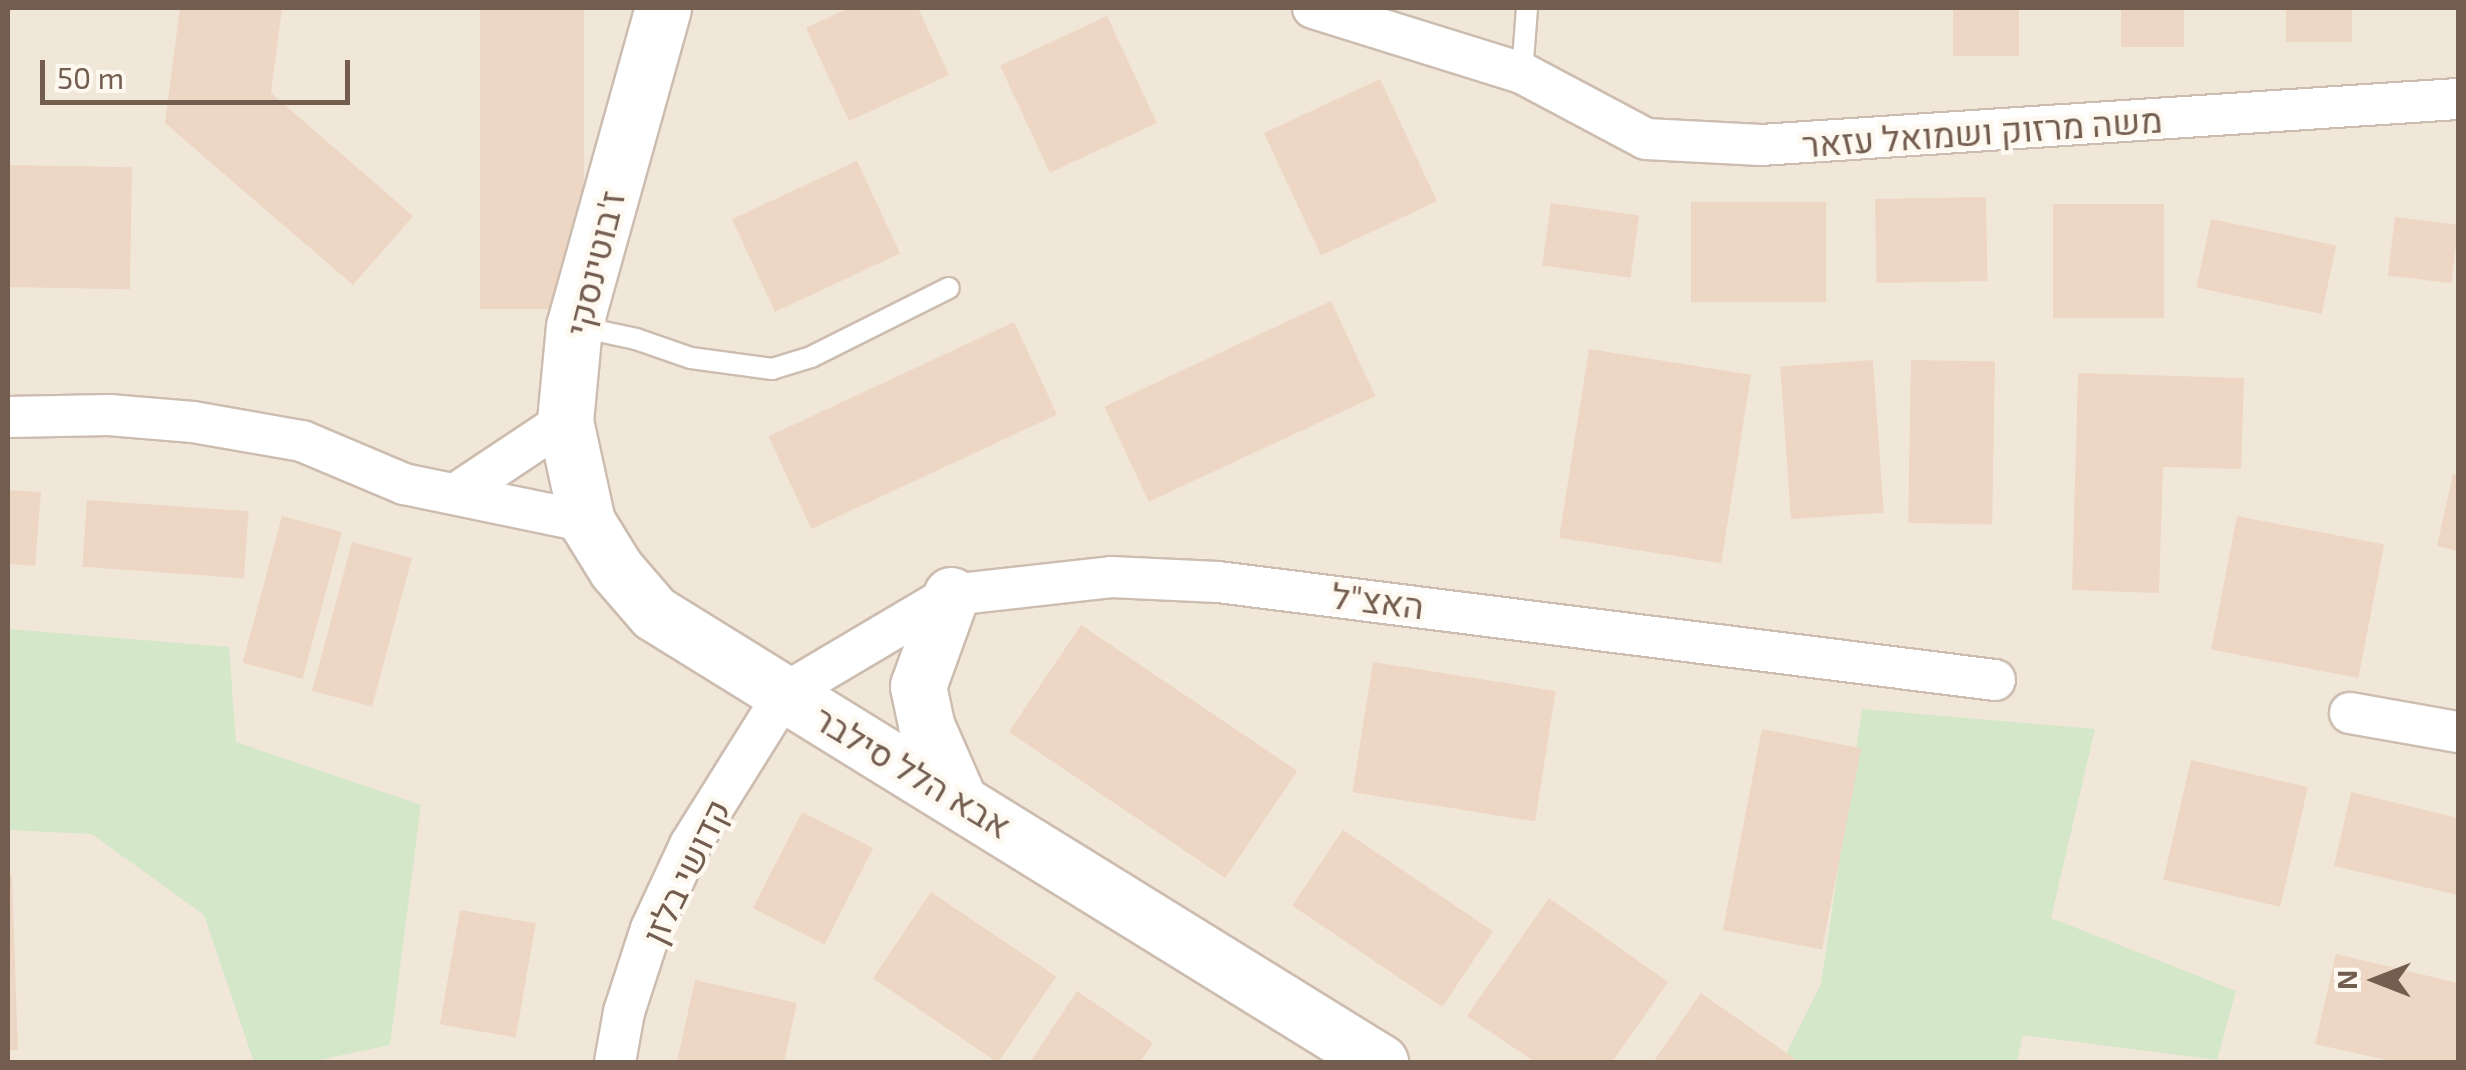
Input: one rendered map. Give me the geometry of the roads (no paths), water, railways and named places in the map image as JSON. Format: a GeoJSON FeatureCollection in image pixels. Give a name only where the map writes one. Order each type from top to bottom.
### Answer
{"type":"FeatureCollection","features":[{"type":"Feature","properties":{"kind":"street","name":"ז'בוטינסקי"},"geometry":{"type":"LineString","coordinates":[[587,522],[565,421],[574,326],[663,8]]}},
{"type":"Feature","properties":{"kind":"street","name":"משה מרזוק ושמואל עזאר"},"geometry":{"type":"LineString","coordinates":[[1313,8],[1522,73],[1646,139],[1761,145],[2458,99]]}},
{"type":"Feature","properties":{"kind":"street"},"geometry":{"type":"LineString","coordinates":[[8,417],[110,415],[193,422],[302,442],[404,484],[587,522]]}},
{"type":"Feature","properties":{"kind":"street"},"geometry":{"type":"LineString","coordinates":[[457,493],[565,421]]}},
{"type":"Feature","properties":{"kind":"street","name":"אבא הלל סילבר"},"geometry":{"type":"LineString","coordinates":[[587,522],[616,569],[654,614],[958,798],[1380,1062]]}},
{"type":"Feature","properties":{"kind":"street","name":"האצ\"ל"},"geometry":{"type":"LineString","coordinates":[[785,694],[952,594],[1111,578],[1218,582],[1995,680]]}},
{"type":"Feature","properties":{"kind":"street"},"geometry":{"type":"LineString","coordinates":[[952,594],[918,686],[926,725],[958,798]]}},
{"type":"Feature","properties":{"kind":"street","name":"קדושי בלזן"},"geometry":{"type":"LineString","coordinates":[[615,1062],[624,1012],[674,879],[690,846],[785,694]]}},
{"type":"Feature","properties":{"kind":"street"},"geometry":{"type":"LineString","coordinates":[[2350,713],[2458,732]]}},
{"type":"Feature","properties":{"kind":"lane"},"geometry":{"type":"LineString","coordinates":[[1522,73],[1527,8]]}},
{"type":"Feature","properties":{"kind":"lane"},"geometry":{"type":"LineString","coordinates":[[574,326],[636,339],[692,358],[772,369],[812,357],[949,288]]}}]}
